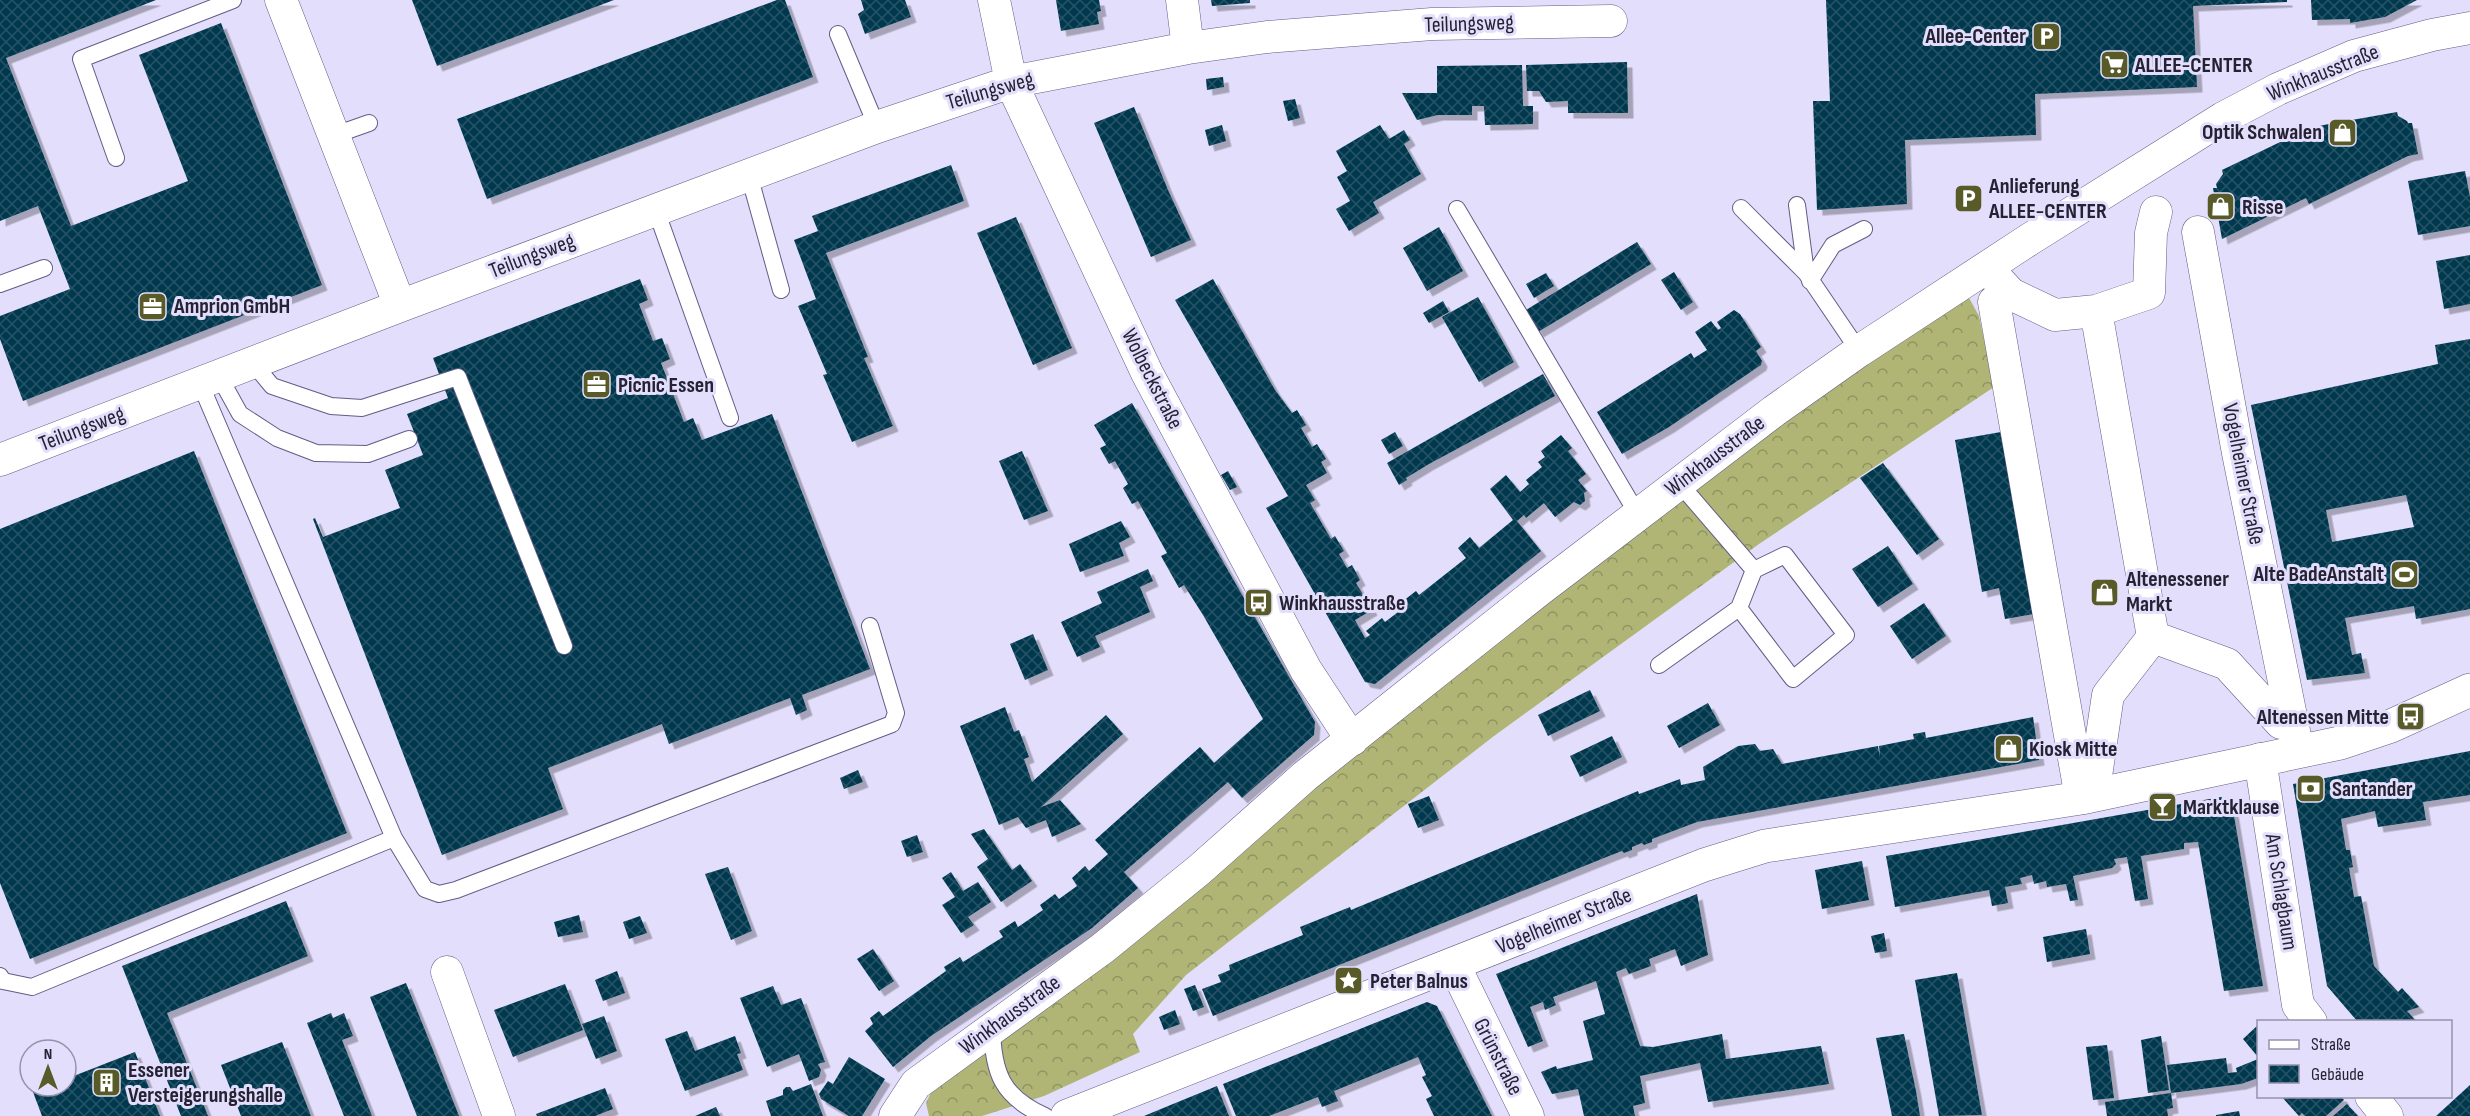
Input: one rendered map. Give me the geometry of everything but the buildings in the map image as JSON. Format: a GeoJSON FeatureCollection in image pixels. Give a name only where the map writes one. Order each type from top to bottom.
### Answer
{"type":"FeatureCollection","features":[{"type":"Feature","properties":{"kind":"main road","name":"Vogelheimer Straße"},"geometry":{"type":"LineString","coordinates":[[1067,1116],[1704,865],[1766,846],[2298,751],[2370,734],[2470,690]]}},
{"type":"Feature","properties":{"kind":"street"},"geometry":{"type":"LineString","coordinates":[[281,0],[400,306]]}},
{"type":"Feature","properties":{"kind":"street","name":"Wolbeckstraße"},"geometry":{"type":"LineString","coordinates":[[994,0],[1011,82],[1147,373],[1306,670],[1352,740]]}},
{"type":"Feature","properties":{"kind":"street"},"geometry":{"type":"LineString","coordinates":[[1182,0],[1188,48]]}},
{"type":"Feature","properties":{"kind":"street","name":"Teilungsweg"},"geometry":{"type":"LineString","coordinates":[[1,458],[877,127],[1011,82],[1188,48],[1431,12],[1600,14]]}},
{"type":"Feature","properties":{"kind":"street","name":"Winkhausstraße"},"geometry":{"type":"LineString","coordinates":[[895,1116],[916,1084],[1103,948],[1199,870],[1305,776],[1538,591],[1774,411],[1859,351],[2223,118],[2278,89],[2354,56],[2432,35],[2470,28]]}},
{"type":"Feature","properties":{"kind":"street"},"geometry":{"type":"LineString","coordinates":[[1987,268],[2011,294],[2055,315],[2096,311],[2149,293],[2151,233],[2156,212]]}},
{"type":"Feature","properties":{"kind":"street","name":"Vogelheimer Straße"},"geometry":{"type":"LineString","coordinates":[[2199,232],[2238,453],[2298,751]]}},
{"type":"Feature","properties":{"kind":"street"},"geometry":{"type":"LineString","coordinates":[[1994,302],[2089,787]]}},
{"type":"Feature","properties":{"kind":"street"},"geometry":{"type":"LineString","coordinates":[[2089,787],[2108,694],[2153,637],[2096,311]]}},
{"type":"Feature","properties":{"kind":"street"},"geometry":{"type":"LineString","coordinates":[[2153,637],[2227,664],[2281,723]]}},
{"type":"Feature","properties":{"kind":"street","name":"Am Schlagbaum"},"geometry":{"type":"LineString","coordinates":[[2260,759],[2298,1005],[2309,1020]]}},
{"type":"Feature","properties":{"kind":"street","name":"Grünstraße"},"geometry":{"type":"LineString","coordinates":[[1454,965],[1528,1116]]}},
{"type":"Feature","properties":{"kind":"street"},"geometry":{"type":"LineString","coordinates":[[447,972],[499,1116]]}},
{"type":"Feature","properties":{"kind":"street"},"geometry":{"type":"LineString","coordinates":[[2373,1098],[2387,1116]]}},
{"type":"Feature","properties":{"kind":"lane"},"geometry":{"type":"LineString","coordinates":[[116,158],[81,59],[233,0]]}},
{"type":"Feature","properties":{"kind":"lane"},"geometry":{"type":"LineString","coordinates":[[838,34],[877,127]]}},
{"type":"Feature","properties":{"kind":"lane"},"geometry":{"type":"LineString","coordinates":[[335,135],[369,123]]}},
{"type":"Feature","properties":{"kind":"lane"},"geometry":{"type":"LineString","coordinates":[[749,175],[781,290]]}},
{"type":"Feature","properties":{"kind":"lane"},"geometry":{"type":"LineString","coordinates":[[1797,205],[1808,277]]}},
{"type":"Feature","properties":{"kind":"lane"},"geometry":{"type":"LineString","coordinates":[[1741,208],[1808,277],[1859,351]]}},
{"type":"Feature","properties":{"kind":"lane"},"geometry":{"type":"LineString","coordinates":[[1457,209],[1638,515]]}},
{"type":"Feature","properties":{"kind":"lane"},"geometry":{"type":"LineString","coordinates":[[656,210],[730,418]]}},
{"type":"Feature","properties":{"kind":"lane"},"geometry":{"type":"LineString","coordinates":[[1808,277],[1833,245],[1864,229]]}},
{"type":"Feature","properties":{"kind":"lane"},"geometry":{"type":"LineString","coordinates":[[0,285],[44,268]]}},
{"type":"Feature","properties":{"kind":"lane"},"geometry":{"type":"LineString","coordinates":[[253,363],[272,386],[331,406],[362,408],[458,377],[564,646]]}},
{"type":"Feature","properties":{"kind":"lane"},"geometry":{"type":"LineString","coordinates":[[210,380],[240,414],[277,438],[316,453],[369,454],[409,439]]}},
{"type":"Feature","properties":{"kind":"lane"},"geometry":{"type":"LineString","coordinates":[[210,380],[394,838],[425,889],[439,894],[456,890],[892,724],[896,713],[870,626]]}},
{"type":"Feature","properties":{"kind":"lane"},"geometry":{"type":"LineString","coordinates":[[1679,483],[1754,570]]}},
{"type":"Feature","properties":{"kind":"lane"},"geometry":{"type":"LineString","coordinates":[[1659,664],[1739,608],[1754,570],[1785,555],[1846,635],[1793,679],[1739,608]]}},
{"type":"Feature","properties":{"kind":"lane"},"geometry":{"type":"LineString","coordinates":[[0,976],[3,981],[32,987],[394,838]]}},
{"type":"Feature","properties":{"kind":"lane"},"geometry":{"type":"LineString","coordinates":[[992,1028],[994,1063],[1003,1085],[1019,1101],[1045,1116]]}},
{"type":"Feature","properties":{"kind":"green space"},"geometry":{"type":"Polygon","coordinates":[[[1962,285],[1979,316],[1994,387],[1759,544],[1494,736],[1186,975],[1133,1034],[1140,1052],[1044,1096],[982,1116],[929,1116],[926,1103],[933,1088],[1306,776],[1962,285]]]}},
{"type":"Feature","properties":{"kind":"place","name":"Allee-Center"},"geometry":{"type":"Point","coordinates":[2047,36]}},
{"type":"Feature","properties":{"kind":"place","name":"ALLEE-CENTER"},"geometry":{"type":"Point","coordinates":[2114,65]}},
{"type":"Feature","properties":{"kind":"place","name":"Optik Schwalen"},"geometry":{"type":"Point","coordinates":[2343,132]}},
{"type":"Feature","properties":{"kind":"place","name":"Anlieferung ALLEE-CENTER"},"geometry":{"type":"Point","coordinates":[1968,199]}},
{"type":"Feature","properties":{"kind":"place","name":"Risse"},"geometry":{"type":"Point","coordinates":[2221,207]}},
{"type":"Feature","properties":{"kind":"place","name":"Amprion GmbH"},"geometry":{"type":"Point","coordinates":[153,306]}},
{"type":"Feature","properties":{"kind":"place","name":"Picnic Essen"},"geometry":{"type":"Point","coordinates":[597,385]}},
{"type":"Feature","properties":{"kind":"place","name":"Alte BadeAnstalt"},"geometry":{"type":"Point","coordinates":[2405,574]}},
{"type":"Feature","properties":{"kind":"place","name":"Altenessener Markt"},"geometry":{"type":"Point","coordinates":[2105,592]}},
{"type":"Feature","properties":{"kind":"place","name":"Winkhausstraße"},"geometry":{"type":"Point","coordinates":[1258,603]}},
{"type":"Feature","properties":{"kind":"place","name":"Altenessen Mitte"},"geometry":{"type":"Point","coordinates":[2410,717]}},
{"type":"Feature","properties":{"kind":"place","name":"Kiosk Mitte"},"geometry":{"type":"Point","coordinates":[2008,749]}},
{"type":"Feature","properties":{"kind":"place","name":"Santander"},"geometry":{"type":"Point","coordinates":[2311,789]}},
{"type":"Feature","properties":{"kind":"place","name":"Marktklause"},"geometry":{"type":"Point","coordinates":[2162,807]}},
{"type":"Feature","properties":{"kind":"place","name":"Peter Balnus"},"geometry":{"type":"Point","coordinates":[1349,981]}},
{"type":"Feature","properties":{"kind":"place","name":"Essener Versteigerungshalle"},"geometry":{"type":"Point","coordinates":[107,1083]}}]}
